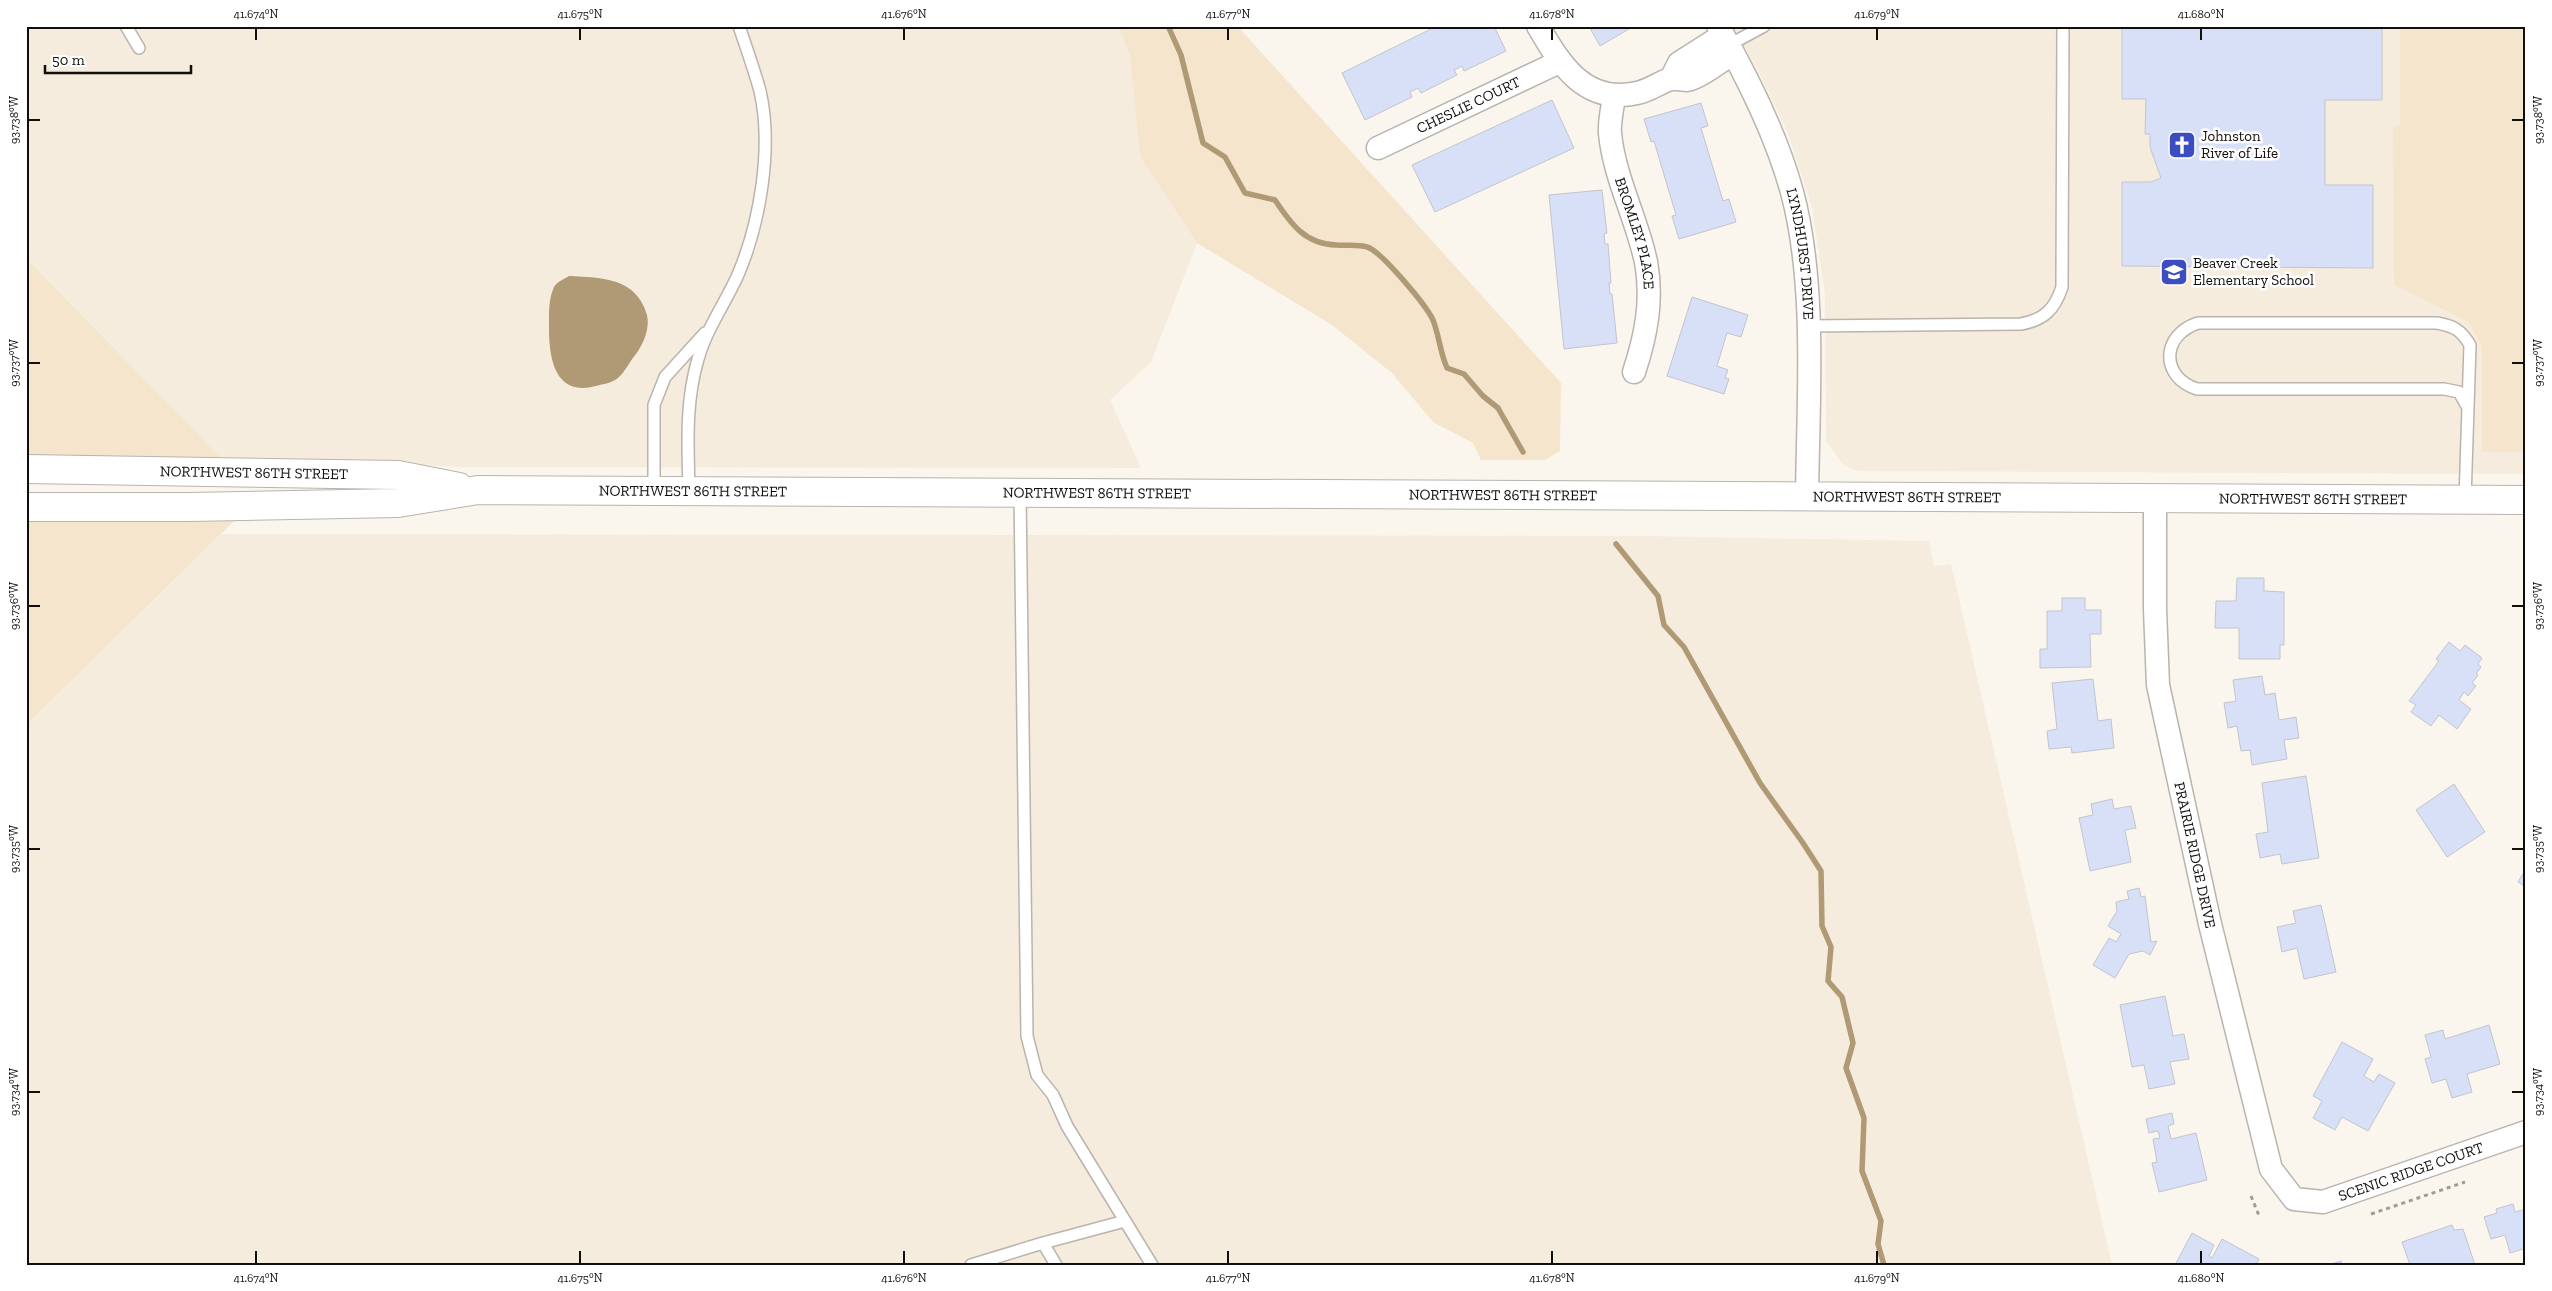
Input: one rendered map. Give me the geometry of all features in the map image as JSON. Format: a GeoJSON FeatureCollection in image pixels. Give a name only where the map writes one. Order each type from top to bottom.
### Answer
{"type":"FeatureCollection","features":[{"type":"Feature","properties":{"kind":"main road","name":"NORTHWEST 86TH STREET"},"geometry":{"type":"LineString","coordinates":[[26,469],[398,475],[478,490]]}},
{"type":"Feature","properties":{"kind":"main road","name":"NORTHWEST 86TH STREET"},"geometry":{"type":"LineString","coordinates":[[26,507],[188,507],[398,503],[478,490],[1020,491],[2526,500]]}},
{"type":"Feature","properties":{"kind":"street"},"geometry":{"type":"LineString","coordinates":[[1538,26],[1559,62],[1572,76],[1588,87],[1614,95],[1634,94],[1654,88],[1672,79],[1679,63],[1726,40]]}},
{"type":"Feature","properties":{"kind":"street","name":"LYNDHURST DRIVE"},"geometry":{"type":"LineString","coordinates":[[1726,40],[1759,105],[1792,192],[1801,238],[1807,326],[1807,497]]}},
{"type":"Feature","properties":{"kind":"street","name":"CHESLIE COURT"},"geometry":{"type":"LineString","coordinates":[[1378,148],[1559,62]]}},
{"type":"Feature","properties":{"kind":"street","name":"BROMLEY PLACE"},"geometry":{"type":"LineString","coordinates":[[1614,95],[1610,132],[1616,161],[1646,264],[1649,293],[1648,322],[1634,372]]}},
{"type":"Feature","properties":{"kind":"street","name":"PRAIRIE RIDGE DRIVE"},"geometry":{"type":"LineString","coordinates":[[2155,498],[2155,609],[2158,685],[2210,924],[2271,1169],[2294,1199]]}},
{"type":"Feature","properties":{"kind":"street","name":"SCENIC RIDGE COURT"},"geometry":{"type":"LineString","coordinates":[[2294,1199],[2323,1202],[2526,1132]]}},
{"type":"Feature","properties":{"kind":"lane"},"geometry":{"type":"LineString","coordinates":[[126,26],[139,48]]}},
{"type":"Feature","properties":{"kind":"lane"},"geometry":{"type":"LineString","coordinates":[[689,491],[687,433],[689,394],[698,358],[709,328],[746,255],[760,200],[764,145],[760,93],[739,26]]}},
{"type":"Feature","properties":{"kind":"lane"},"geometry":{"type":"LineString","coordinates":[[1726,40],[1764,26]]}},
{"type":"Feature","properties":{"kind":"lane"},"geometry":{"type":"LineString","coordinates":[[1807,326],[2021,324],[2034,322],[2046,315],[2058,302],[2062,287],[2062,29]]}},
{"type":"Feature","properties":{"kind":"lane"},"geometry":{"type":"LineString","coordinates":[[2465,500],[2466,406],[2470,345],[2463,332],[2452,325],[2437,322],[2198,323],[2179,332],[2170,351],[2170,361],[2176,375],[2187,386],[2196,389],[2444,389],[2459,392],[2466,406]]}},
{"type":"Feature","properties":{"kind":"lane"},"geometry":{"type":"LineString","coordinates":[[654,491],[654,405],[665,377],[709,328]]}},
{"type":"Feature","properties":{"kind":"lane"},"geometry":{"type":"LineString","coordinates":[[1020,491],[1027,1036],[1038,1075],[1053,1094],[1067,1126],[1152,1265]]}},
{"type":"Feature","properties":{"kind":"lane"},"geometry":{"type":"LineString","coordinates":[[971,1265],[1043,1242],[1125,1221]]}},
{"type":"Feature","properties":{"kind":"lane"},"geometry":{"type":"LineString","coordinates":[[1043,1242],[1056,1265]]}},
{"type":"Feature","properties":{"kind":"path"},"geometry":{"type":"LineString","coordinates":[[2371,1214],[2465,1182]]}},
{"type":"Feature","properties":{"kind":"path"},"geometry":{"type":"LineString","coordinates":[[2251,1196],[2260,1218]]}},
{"type":"Feature","properties":{"kind":"shaded area"},"geometry":{"type":"Polygon","coordinates":[[[26,26],[1118,26],[1130,55],[1140,157],[1197,243],[1151,362],[1110,400],[1141,468],[466,467],[221,458],[26,258],[26,26]]]}},
{"type":"Feature","properties":{"kind":"shaded area"},"geometry":{"type":"Polygon","coordinates":[[[1118,26],[1241,26],[1241,30],[1561,383],[1560,451],[1545,460],[1481,460],[1473,443],[1433,422],[1392,373],[1332,325],[1197,243],[1140,157],[1130,55],[1118,26]]]}},
{"type":"Feature","properties":{"kind":"shaded area","name":"Beaver Creek Elementary School"},"geometry":{"type":"Polygon","coordinates":[[[1732,26],[2526,26],[2526,474],[1858,471],[1850,468],[1843,464],[1826,441],[1825,294],[1812,207],[1788,133],[1756,67],[1732,26]]]}},
{"type":"Feature","properties":{"kind":"shaded area"},"geometry":{"type":"Polygon","coordinates":[[[2400,26],[2519,26],[2526,33],[2526,452],[2482,452],[2482,347],[2471,326],[2463,319],[2394,285],[2393,127],[2400,125],[2400,26]]]}},
{"type":"Feature","properties":{"kind":"shaded area"},"geometry":{"type":"Polygon","coordinates":[[[26,258],[221,458],[26,460],[26,258]]]}},
{"type":"Feature","properties":{"kind":"shaded area"},"geometry":{"type":"Polygon","coordinates":[[[569,276],[605,279],[616,282],[626,286],[642,302],[648,320],[646,335],[642,345],[623,373],[610,382],[582,388],[571,386],[563,381],[553,363],[549,340],[551,297],[555,285],[569,276]]]}},
{"type":"Feature","properties":{"kind":"shaded area"},"geometry":{"type":"Polygon","coordinates":[[[26,519],[234,521],[26,725],[26,519]]]}},
{"type":"Feature","properties":{"kind":"shaded area"},"geometry":{"type":"Polygon","coordinates":[[[221,534],[1640,536],[1929,541],[1934,566],[1951,564],[2112,1265],[26,1265],[26,725],[221,534]]]}},
{"type":"Feature","properties":{"kind":"building"},"geometry":{"type":"Polygon","coordinates":[[[1437,26],[1494,26],[1506,51],[1464,71],[1462,66],[1454,70],[1457,75],[1421,93],[1418,88],[1410,92],[1412,97],[1365,120],[1342,73],[1437,26]]]}},
{"type":"Feature","properties":{"kind":"building"},"geometry":{"type":"Polygon","coordinates":[[[1592,26],[1634,26],[1600,46],[1590,28],[1592,26]]]}},
{"type":"Feature","properties":{"kind":"building","name":"Beaver Creek Elementary School"},"geometry":{"type":"Polygon","coordinates":[[[2122,26],[2382,26],[2382,100],[2325,100],[2325,185],[2373,185],[2373,268],[2122,266],[2122,182],[2151,182],[2161,178],[2150,147],[2150,134],[2145,134],[2146,99],[2122,99],[2122,26]]]}},
{"type":"Feature","properties":{"kind":"building"},"geometry":{"type":"Polygon","coordinates":[[[1552,100],[1574,148],[1435,212],[1412,165],[1552,100]]]}},
{"type":"Feature","properties":{"kind":"building"},"geometry":{"type":"Polygon","coordinates":[[[1701,103],[1708,126],[1701,128],[1723,201],[1729,199],[1736,222],[1679,239],[1672,216],[1676,215],[1654,141],[1651,142],[1644,119],[1701,103]]]}},
{"type":"Feature","properties":{"kind":"building"},"geometry":{"type":"Polygon","coordinates":[[[1602,190],[1607,233],[1604,234],[1605,244],[1608,244],[1610,294],[1612,294],[1617,343],[1564,349],[1549,195],[1602,190]]]}},
{"type":"Feature","properties":{"kind":"building"},"geometry":{"type":"Polygon","coordinates":[[[1692,297],[1748,315],[1741,337],[1727,333],[1717,366],[1728,370],[1725,378],[1729,379],[1724,394],[1667,376],[1692,297]]]}},
{"type":"Feature","properties":{"kind":"building"},"geometry":{"type":"Polygon","coordinates":[[[2237,578],[2264,578],[2264,591],[2284,592],[2284,645],[2280,645],[2280,659],[2239,659],[2239,628],[2215,628],[2216,601],[2236,601],[2237,578]]]}},
{"type":"Feature","properties":{"kind":"building"},"geometry":{"type":"Polygon","coordinates":[[[2062,598],[2085,598],[2085,610],[2101,610],[2101,634],[2090,634],[2091,667],[2040,668],[2040,649],[2047,649],[2047,611],[2062,611],[2062,598]]]}},
{"type":"Feature","properties":{"kind":"building"},"geometry":{"type":"Polygon","coordinates":[[[2449,642],[2460,651],[2465,645],[2482,658],[2478,664],[2481,667],[2476,674],[2478,675],[2472,683],[2476,686],[2468,696],[2464,692],[2459,700],[2471,709],[2457,729],[2439,715],[2431,726],[2411,712],[2416,705],[2409,701],[2439,661],[2436,659],[2449,642]]]}},
{"type":"Feature","properties":{"kind":"building"},"geometry":{"type":"Polygon","coordinates":[[[2262,676],[2265,695],[2275,693],[2279,720],[2296,717],[2299,738],[2284,740],[2287,759],[2252,765],[2250,750],[2241,751],[2237,726],[2228,728],[2224,703],[2236,701],[2233,680],[2262,676]]]}},
{"type":"Feature","properties":{"kind":"building"},"geometry":{"type":"Polygon","coordinates":[[[2093,679],[2098,721],[2111,719],[2114,748],[2072,753],[2071,747],[2049,749],[2047,731],[2057,729],[2052,683],[2093,679]]]}},
{"type":"Feature","properties":{"kind":"building"},"geometry":{"type":"Polygon","coordinates":[[[2306,776],[2319,858],[2282,864],[2280,854],[2260,858],[2256,834],[2268,832],[2262,783],[2306,776]]]}},
{"type":"Feature","properties":{"kind":"building"},"geometry":{"type":"Polygon","coordinates":[[[2454,784],[2485,832],[2447,857],[2416,810],[2454,784]]]}},
{"type":"Feature","properties":{"kind":"building"},"geometry":{"type":"Polygon","coordinates":[[[2112,799],[2114,809],[2131,806],[2136,828],[2125,830],[2131,862],[2090,871],[2079,818],[2093,815],[2091,804],[2112,799]]]}},
{"type":"Feature","properties":{"kind":"building"},"geometry":{"type":"Polygon","coordinates":[[[2526,869],[2526,887],[2518,882],[2526,869]]]}},
{"type":"Feature","properties":{"kind":"building"},"geometry":{"type":"Polygon","coordinates":[[[2139,888],[2141,897],[2145,896],[2151,942],[2157,941],[2150,955],[2143,951],[2129,954],[2115,978],[2093,965],[2109,938],[2116,942],[2121,934],[2108,926],[2117,911],[2116,902],[2129,899],[2127,891],[2139,888]]]}},
{"type":"Feature","properties":{"kind":"building"},"geometry":{"type":"Polygon","coordinates":[[[2321,905],[2336,972],[2304,979],[2297,948],[2282,952],[2277,927],[2296,923],[2293,911],[2321,905]]]}},
{"type":"Feature","properties":{"kind":"building"},"geometry":{"type":"Polygon","coordinates":[[[2165,996],[2173,1036],[2184,1034],[2189,1059],[2170,1062],[2175,1084],[2149,1089],[2144,1065],[2132,1067],[2120,1005],[2165,996]]]}},
{"type":"Feature","properties":{"kind":"building"},"geometry":{"type":"Polygon","coordinates":[[[2489,1025],[2500,1064],[2467,1074],[2472,1092],[2452,1098],[2446,1079],[2432,1083],[2425,1059],[2431,1057],[2425,1035],[2443,1030],[2445,1039],[2489,1025]]]}},
{"type":"Feature","properties":{"kind":"building"},"geometry":{"type":"Polygon","coordinates":[[[2342,1042],[2373,1059],[2364,1076],[2374,1082],[2379,1074],[2395,1083],[2368,1131],[2342,1117],[2335,1130],[2313,1118],[2322,1101],[2313,1096],[2342,1042]]]}},
{"type":"Feature","properties":{"kind":"building"},"geometry":{"type":"Polygon","coordinates":[[[2172,1113],[2174,1124],[2168,1126],[2171,1139],[2196,1133],[2207,1180],[2159,1192],[2152,1163],[2157,1162],[2153,1139],[2160,1138],[2158,1131],[2149,1133],[2146,1119],[2172,1113]]]}},
{"type":"Feature","properties":{"kind":"building"},"geometry":{"type":"Polygon","coordinates":[[[2513,1204],[2515,1212],[2526,1209],[2526,1248],[2510,1253],[2505,1235],[2491,1239],[2484,1217],[2497,1213],[2496,1209],[2513,1204]]]}},
{"type":"Feature","properties":{"kind":"building"},"geometry":{"type":"Polygon","coordinates":[[[2452,1225],[2454,1230],[2463,1229],[2475,1265],[2410,1265],[2402,1242],[2452,1225]]]}},
{"type":"Feature","properties":{"kind":"building"},"geometry":{"type":"Polygon","coordinates":[[[2192,1233],[2214,1245],[2209,1256],[2212,1258],[2222,1239],[2259,1259],[2256,1265],[2175,1265],[2192,1233]]]}},
{"type":"Feature","properties":{"kind":"building"},"geometry":{"type":"Polygon","coordinates":[[[2341,1261],[2342,1265],[2328,1265],[2341,1261]]]}},
{"type":"Feature","properties":{"kind":"waterway"},"geometry":{"type":"LineString","coordinates":[[1168,26],[1181,55],[1203,143],[1225,157],[1245,193],[1275,200],[1293,225],[1307,237],[1325,244],[1367,247],[1382,258],[1403,279],[1429,313],[1435,326],[1447,368],[1464,374],[1483,396],[1498,408],[1523,452]]}},
{"type":"Feature","properties":{"kind":"waterway"},"geometry":{"type":"LineString","coordinates":[[1616,544],[1658,596],[1664,625],[1684,647],[1760,783],[1821,871],[1822,926],[1831,947],[1828,981],[1842,997],[1853,1043],[1846,1068],[1864,1118],[1862,1171],[1881,1221],[1878,1244],[1884,1265]]}},
{"type":"Feature","properties":{"kind":"place","name":"Johnston River of Life"},"geometry":{"type":"Point","coordinates":[2182,145]}},
{"type":"Feature","properties":{"kind":"place","name":"Beaver Creek Elementary School"},"geometry":{"type":"Point","coordinates":[2174,272]}}]}
